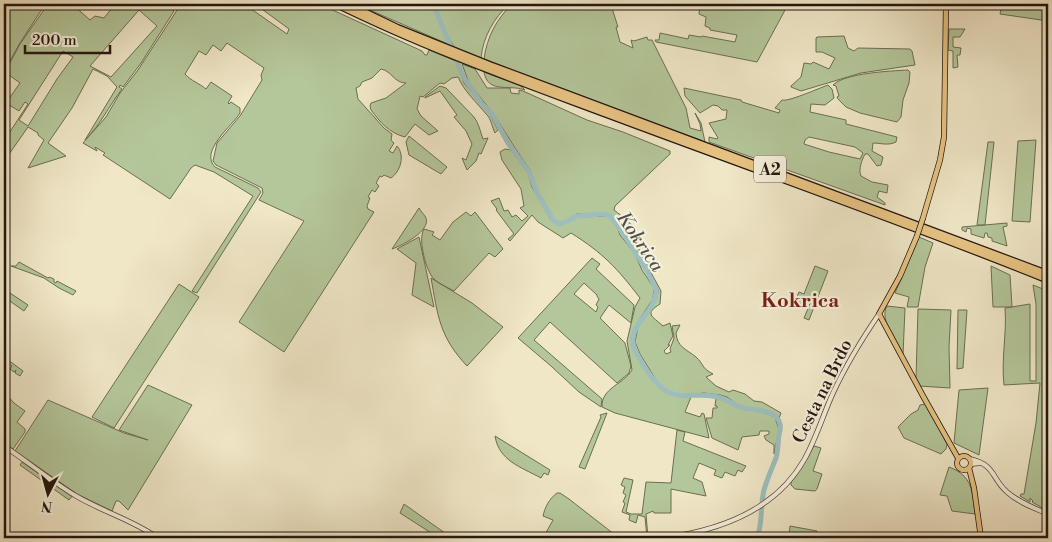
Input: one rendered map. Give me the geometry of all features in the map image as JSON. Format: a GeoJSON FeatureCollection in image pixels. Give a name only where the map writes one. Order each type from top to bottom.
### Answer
{"type":"FeatureCollection","features":[{"type":"Feature","properties":{"kind":"highway","name":"A2"},"geometry":{"type":"LineString","coordinates":[[336,4],[426,45],[1048,274]]}},
{"type":"Feature","properties":{"kind":"highway","name":"A2"},"geometry":{"type":"LineString","coordinates":[[348,4],[491,68],[1048,280]]}},
{"type":"Feature","properties":{"kind":"main road"},"geometry":{"type":"LineString","coordinates":[[946,4],[946,113],[940,160],[917,236],[900,276],[879,314],[941,429],[969,465],[981,538]]}},
{"type":"Feature","properties":{"kind":"main road"},"geometry":{"type":"LineString","coordinates":[[961,456],[957,465],[960,469],[969,465]]}},
{"type":"Feature","properties":{"kind":"street","name":"Cesta na Brdo"},"geometry":{"type":"LineString","coordinates":[[662,538],[722,526],[767,501],[790,479],[804,460],[832,395],[851,358],[879,314]]}},
{"type":"Feature","properties":{"kind":"street"},"geometry":{"type":"LineString","coordinates":[[4,446],[74,495],[138,526],[158,538]]}},
{"type":"Feature","properties":{"kind":"street"},"geometry":{"type":"LineString","coordinates":[[969,465],[983,463],[990,468],[1000,486],[1012,496],[1048,514]]}},
{"type":"Feature","properties":{"kind":"green space"},"geometry":{"type":"Polygon","coordinates":[[[6,4],[37,4],[42,9],[6,68],[4,66],[4,45],[7,38],[4,36],[4,6],[6,4]]]}},
{"type":"Feature","properties":{"kind":"green space"},"geometry":{"type":"Polygon","coordinates":[[[48,4],[72,4],[90,20],[95,16],[104,18],[112,8],[107,4],[165,4],[174,11],[141,63],[123,87],[120,85],[119,87],[122,89],[91,134],[85,140],[117,87],[107,76],[93,69],[72,108],[48,143],[66,156],[28,168],[44,140],[38,133],[28,127],[7,157],[4,154],[4,141],[28,104],[25,102],[19,111],[6,103],[20,83],[5,72],[20,44],[48,4]],[[139,10],[90,66],[111,77],[157,26],[139,10]],[[63,51],[19,120],[28,126],[73,57],[63,51]]]}},
{"type":"Feature","properties":{"kind":"green space"},"geometry":{"type":"Polygon","coordinates":[[[181,4],[244,4],[287,34],[289,29],[255,4],[313,4],[326,7],[422,51],[425,55],[427,55],[429,50],[456,61],[464,83],[489,113],[498,130],[495,133],[488,117],[467,92],[458,77],[452,78],[444,84],[440,83],[423,97],[420,96],[417,109],[421,116],[438,131],[429,135],[415,124],[405,137],[394,133],[371,110],[371,103],[386,98],[406,83],[399,81],[381,69],[372,78],[362,82],[356,88],[358,99],[384,128],[392,134],[391,140],[394,143],[389,151],[393,153],[397,146],[401,154],[401,163],[391,178],[384,175],[380,176],[376,183],[379,186],[375,192],[372,190],[368,197],[370,198],[367,206],[368,209],[374,212],[284,352],[239,322],[304,221],[259,200],[263,193],[262,188],[216,165],[213,161],[217,143],[240,116],[262,80],[261,75],[264,68],[227,43],[221,51],[213,45],[206,55],[199,51],[185,74],[206,89],[211,82],[232,96],[229,104],[231,102],[240,108],[240,113],[214,146],[211,161],[215,167],[258,188],[261,192],[197,293],[192,291],[253,196],[214,172],[195,165],[170,199],[103,155],[105,153],[83,143],[106,117],[120,93],[138,70],[181,4]]]}},
{"type":"Feature","properties":{"kind":"green space"},"geometry":{"type":"Polygon","coordinates":[[[356,4],[432,4],[450,45],[356,4]]]}},
{"type":"Feature","properties":{"kind":"green space"},"geometry":{"type":"Polygon","coordinates":[[[434,4],[509,4],[490,28],[481,58],[454,47],[442,25],[434,4]]]}},
{"type":"Feature","properties":{"kind":"green space"},"geometry":{"type":"Polygon","coordinates":[[[512,4],[611,5],[618,27],[616,27],[620,42],[633,48],[631,40],[634,41],[647,37],[648,40],[652,40],[686,108],[690,128],[701,131],[695,113],[701,123],[705,142],[484,59],[487,43],[493,29],[512,4]]]}},
{"type":"Feature","properties":{"kind":"green space"},"geometry":{"type":"Polygon","coordinates":[[[691,4],[723,6],[723,4],[787,4],[757,62],[656,42],[655,40],[659,40],[660,33],[688,39],[689,35],[735,42],[737,35],[710,30],[710,28],[705,26],[706,17],[699,14],[700,6],[691,4]]]}},
{"type":"Feature","properties":{"kind":"green space"},"geometry":{"type":"Polygon","coordinates":[[[1002,4],[1048,4],[1048,21],[1000,14],[1002,4]]]}},
{"type":"Feature","properties":{"kind":"green space"},"geometry":{"type":"Polygon","coordinates":[[[949,29],[965,29],[960,37],[953,37],[953,47],[961,48],[960,55],[957,55],[958,67],[953,68],[953,51],[948,50],[949,29]]]}},
{"type":"Feature","properties":{"kind":"green space"},"geometry":{"type":"Polygon","coordinates":[[[844,36],[848,48],[854,51],[858,48],[910,49],[915,65],[861,73],[801,91],[791,87],[801,77],[804,63],[811,64],[813,62],[829,69],[835,58],[822,52],[816,52],[817,37],[844,36]]]}},
{"type":"Feature","properties":{"kind":"green space"},"geometry":{"type":"Polygon","coordinates":[[[462,64],[475,69],[487,88],[510,88],[511,93],[519,94],[519,90],[523,91],[587,120],[670,151],[670,154],[615,206],[614,210],[636,231],[638,235],[633,241],[647,260],[649,269],[661,291],[660,304],[652,310],[651,315],[663,326],[670,323],[673,336],[668,345],[670,345],[664,351],[666,354],[671,352],[670,349],[674,338],[672,326],[680,325],[676,333],[678,342],[699,359],[706,370],[713,374],[706,377],[716,386],[729,392],[733,390],[745,394],[754,401],[762,402],[781,413],[779,418],[766,411],[739,406],[727,397],[720,395],[674,393],[664,388],[656,380],[635,342],[638,327],[657,298],[658,291],[645,260],[607,213],[577,214],[561,223],[555,220],[537,190],[530,170],[495,116],[469,83],[462,64]]]}},
{"type":"Feature","properties":{"kind":"green space"},"geometry":{"type":"Polygon","coordinates":[[[908,70],[910,72],[909,83],[903,100],[901,117],[897,122],[860,113],[846,107],[838,99],[836,86],[833,85],[857,75],[908,70]]]}},
{"type":"Feature","properties":{"kind":"green space"},"geometry":{"type":"Polygon","coordinates":[[[484,72],[521,86],[525,90],[494,86],[486,79],[484,72]]]}},
{"type":"Feature","properties":{"kind":"green space"},"geometry":{"type":"Polygon","coordinates":[[[828,85],[832,89],[834,98],[825,105],[811,104],[810,112],[846,120],[846,124],[897,137],[896,142],[893,143],[873,143],[872,151],[883,157],[881,165],[877,166],[868,154],[865,154],[860,168],[861,176],[872,182],[888,185],[887,193],[879,191],[877,197],[885,205],[709,142],[709,137],[718,138],[709,123],[726,119],[727,110],[722,110],[718,106],[713,105],[700,113],[685,96],[684,88],[741,100],[742,102],[779,113],[780,110],[775,108],[782,100],[828,85]],[[809,137],[805,140],[804,144],[860,159],[863,153],[855,147],[809,137]]]}},
{"type":"Feature","properties":{"kind":"green space"},"geometry":{"type":"Polygon","coordinates":[[[440,86],[446,88],[473,116],[483,139],[488,138],[481,154],[479,153],[476,161],[467,170],[462,158],[466,160],[472,144],[466,131],[454,117],[457,115],[440,91],[425,98],[440,86]]]}},
{"type":"Feature","properties":{"kind":"green space"},"geometry":{"type":"Polygon","coordinates":[[[409,136],[447,167],[441,174],[409,155],[406,142],[409,136]]]}},
{"type":"Feature","properties":{"kind":"green space"},"geometry":{"type":"Polygon","coordinates":[[[1036,140],[1030,222],[1012,221],[1018,141],[1036,140]]]}},
{"type":"Feature","properties":{"kind":"green space"},"geometry":{"type":"Polygon","coordinates":[[[988,142],[994,142],[985,225],[977,225],[988,142]]]}},
{"type":"Feature","properties":{"kind":"green space"},"geometry":{"type":"Polygon","coordinates":[[[505,149],[511,150],[528,173],[532,187],[551,220],[560,225],[577,217],[609,216],[616,224],[620,235],[635,254],[642,270],[654,288],[653,299],[633,331],[632,346],[644,367],[660,388],[678,396],[691,397],[685,412],[700,417],[702,413],[704,414],[709,438],[615,413],[602,407],[605,395],[632,370],[627,341],[635,307],[640,298],[624,278],[592,247],[571,233],[563,238],[538,222],[532,215],[510,241],[508,239],[514,234],[491,201],[499,198],[504,211],[508,210],[512,217],[516,215],[522,221],[528,216],[520,208],[524,206],[521,189],[502,160],[500,152],[505,149]]]}},
{"type":"Feature","properties":{"kind":"green space"},"geometry":{"type":"Polygon","coordinates":[[[419,208],[426,218],[424,228],[420,233],[402,245],[392,249],[419,208]]]}},
{"type":"Feature","properties":{"kind":"green space"},"geometry":{"type":"Polygon","coordinates":[[[466,212],[471,216],[475,212],[503,249],[495,257],[489,253],[454,291],[438,282],[431,275],[423,252],[422,233],[424,229],[434,232],[432,235],[440,240],[453,222],[466,212]]]}},
{"type":"Feature","properties":{"kind":"green space"},"geometry":{"type":"Polygon","coordinates":[[[1007,223],[1007,226],[1003,227],[1007,246],[992,241],[992,238],[988,237],[987,233],[985,233],[984,238],[971,234],[971,229],[967,228],[966,232],[962,230],[962,227],[1007,223]]]}},
{"type":"Feature","properties":{"kind":"green space"},"geometry":{"type":"Polygon","coordinates":[[[419,237],[434,307],[412,295],[416,263],[397,249],[419,237]]]}},
{"type":"Feature","properties":{"kind":"green space"},"geometry":{"type":"Polygon","coordinates":[[[919,237],[933,243],[925,267],[918,307],[907,307],[909,297],[895,293],[919,237]]]}},
{"type":"Feature","properties":{"kind":"green space"},"geometry":{"type":"Polygon","coordinates":[[[592,258],[600,264],[596,269],[634,305],[631,323],[609,305],[600,318],[625,343],[631,366],[629,373],[617,383],[550,322],[534,340],[602,399],[601,407],[579,392],[518,338],[592,258]],[[584,283],[574,294],[596,312],[598,307],[596,305],[599,299],[584,283]]]}},
{"type":"Feature","properties":{"kind":"green space"},"geometry":{"type":"Polygon","coordinates":[[[19,262],[48,278],[54,279],[54,282],[56,283],[57,281],[76,291],[73,295],[44,278],[11,266],[16,266],[19,262]]]}},
{"type":"Feature","properties":{"kind":"green space"},"geometry":{"type":"Polygon","coordinates":[[[815,266],[828,271],[809,320],[804,318],[812,299],[804,296],[801,304],[795,301],[799,292],[804,294],[815,266]]]}},
{"type":"Feature","properties":{"kind":"green space"},"geometry":{"type":"Polygon","coordinates":[[[991,266],[1010,275],[1012,307],[993,307],[991,266]]]}},
{"type":"Feature","properties":{"kind":"green space"},"geometry":{"type":"Polygon","coordinates":[[[431,278],[472,303],[503,327],[467,366],[445,335],[438,315],[431,278]]]}},
{"type":"Feature","properties":{"kind":"green space"},"geometry":{"type":"Polygon","coordinates":[[[179,284],[199,297],[114,428],[92,417],[179,284]]]}},
{"type":"Feature","properties":{"kind":"green space"},"geometry":{"type":"Polygon","coordinates":[[[1033,285],[1048,291],[1048,511],[1032,502],[1030,498],[1030,502],[1020,496],[1024,494],[1036,423],[1040,383],[1004,385],[1003,375],[1005,308],[1030,304],[1030,381],[1036,381],[1036,304],[1033,285]]]}},
{"type":"Feature","properties":{"kind":"green space"},"geometry":{"type":"Polygon","coordinates":[[[4,289],[28,305],[24,311],[4,297],[4,289]]]}},
{"type":"Feature","properties":{"kind":"green space"},"geometry":{"type":"Polygon","coordinates":[[[887,306],[905,308],[903,355],[887,324],[885,311],[887,306]]]}},
{"type":"Feature","properties":{"kind":"green space"},"geometry":{"type":"Polygon","coordinates":[[[918,309],[951,310],[949,347],[950,388],[919,386],[916,378],[918,309]]]}},
{"type":"Feature","properties":{"kind":"green space"},"geometry":{"type":"Polygon","coordinates":[[[958,310],[967,310],[963,368],[957,369],[958,310]]]}},
{"type":"Feature","properties":{"kind":"green space"},"geometry":{"type":"Polygon","coordinates":[[[4,357],[23,371],[20,376],[15,373],[16,370],[14,372],[10,369],[12,366],[4,360],[4,357]]]}},
{"type":"Feature","properties":{"kind":"green space"},"geometry":{"type":"Polygon","coordinates":[[[148,385],[192,405],[128,510],[119,501],[116,501],[112,511],[77,494],[15,451],[48,400],[124,433],[148,440],[119,430],[148,385]]]}},
{"type":"Feature","properties":{"kind":"green space"},"geometry":{"type":"Polygon","coordinates":[[[988,388],[979,455],[954,443],[959,390],[988,388]]]}},
{"type":"Feature","properties":{"kind":"green space"},"geometry":{"type":"Polygon","coordinates":[[[4,392],[25,411],[17,422],[25,429],[25,432],[13,449],[4,443],[4,392]]]}},
{"type":"Feature","properties":{"kind":"green space"},"geometry":{"type":"Polygon","coordinates":[[[716,398],[739,408],[762,412],[775,418],[779,429],[774,454],[774,445],[766,440],[764,436],[769,434],[769,431],[760,431],[759,435],[742,437],[738,450],[712,438],[706,418],[712,418],[713,408],[717,408],[715,406],[716,398]]]}},
{"type":"Feature","properties":{"kind":"green space"},"geometry":{"type":"Polygon","coordinates":[[[926,404],[947,444],[946,449],[941,454],[904,438],[898,427],[918,410],[920,405],[926,404]]]}},
{"type":"Feature","properties":{"kind":"green space"},"geometry":{"type":"Polygon","coordinates":[[[607,413],[585,469],[579,467],[601,417],[600,415],[607,413]]]}},
{"type":"Feature","properties":{"kind":"green space"},"geometry":{"type":"Polygon","coordinates":[[[677,430],[685,432],[683,441],[746,466],[742,472],[738,470],[735,476],[725,472],[722,478],[714,475],[716,470],[699,463],[693,478],[702,482],[706,496],[671,489],[671,513],[654,513],[653,511],[646,514],[647,538],[645,517],[638,515],[636,523],[629,520],[630,515],[622,512],[626,495],[623,493],[625,487],[621,485],[624,478],[633,480],[626,512],[642,514],[646,482],[671,483],[677,430]]]}},
{"type":"Feature","properties":{"kind":"green space"},"geometry":{"type":"Polygon","coordinates":[[[495,436],[550,470],[548,475],[544,473],[541,478],[512,462],[501,452],[495,436]]]}},
{"type":"Feature","properties":{"kind":"green space"},"geometry":{"type":"Polygon","coordinates":[[[814,446],[821,448],[813,471],[822,474],[817,489],[815,491],[795,489],[791,482],[814,446]]]}},
{"type":"Feature","properties":{"kind":"green space"},"geometry":{"type":"Polygon","coordinates":[[[22,462],[72,496],[69,500],[20,465],[22,462]]]}},
{"type":"Feature","properties":{"kind":"green space"},"geometry":{"type":"Polygon","coordinates":[[[949,467],[963,475],[970,485],[975,514],[952,511],[947,496],[940,495],[949,467]]]}},
{"type":"Feature","properties":{"kind":"green space"},"geometry":{"type":"Polygon","coordinates":[[[557,493],[569,499],[619,538],[543,538],[553,520],[543,516],[546,506],[557,493]]]}},
{"type":"Feature","properties":{"kind":"green space"},"geometry":{"type":"Polygon","coordinates":[[[404,504],[452,538],[439,538],[400,513],[404,504]]]}},
{"type":"Feature","properties":{"kind":"green space"},"geometry":{"type":"Polygon","coordinates":[[[790,526],[817,531],[815,538],[789,537],[790,526]]]}},
{"type":"Feature","properties":{"kind":"waterway","name":"Kokrica"},"geometry":{"type":"LineString","coordinates":[[433,4],[464,78],[482,104],[492,114],[508,143],[529,172],[538,195],[554,221],[561,224],[577,216],[609,215],[644,265],[656,292],[655,299],[637,327],[633,342],[635,350],[653,379],[673,394],[718,397],[740,407],[769,413],[778,419],[780,426],[776,458],[764,490],[757,538]]}},
{"type":"Feature","properties":{"kind":"waterway"},"geometry":{"type":"LineString","coordinates":[[718,538],[759,534]]}},
{"type":"Feature","properties":{"kind":"district","name":"Kokrica"},"geometry":{"type":"Point","coordinates":[800,300]}}]}
